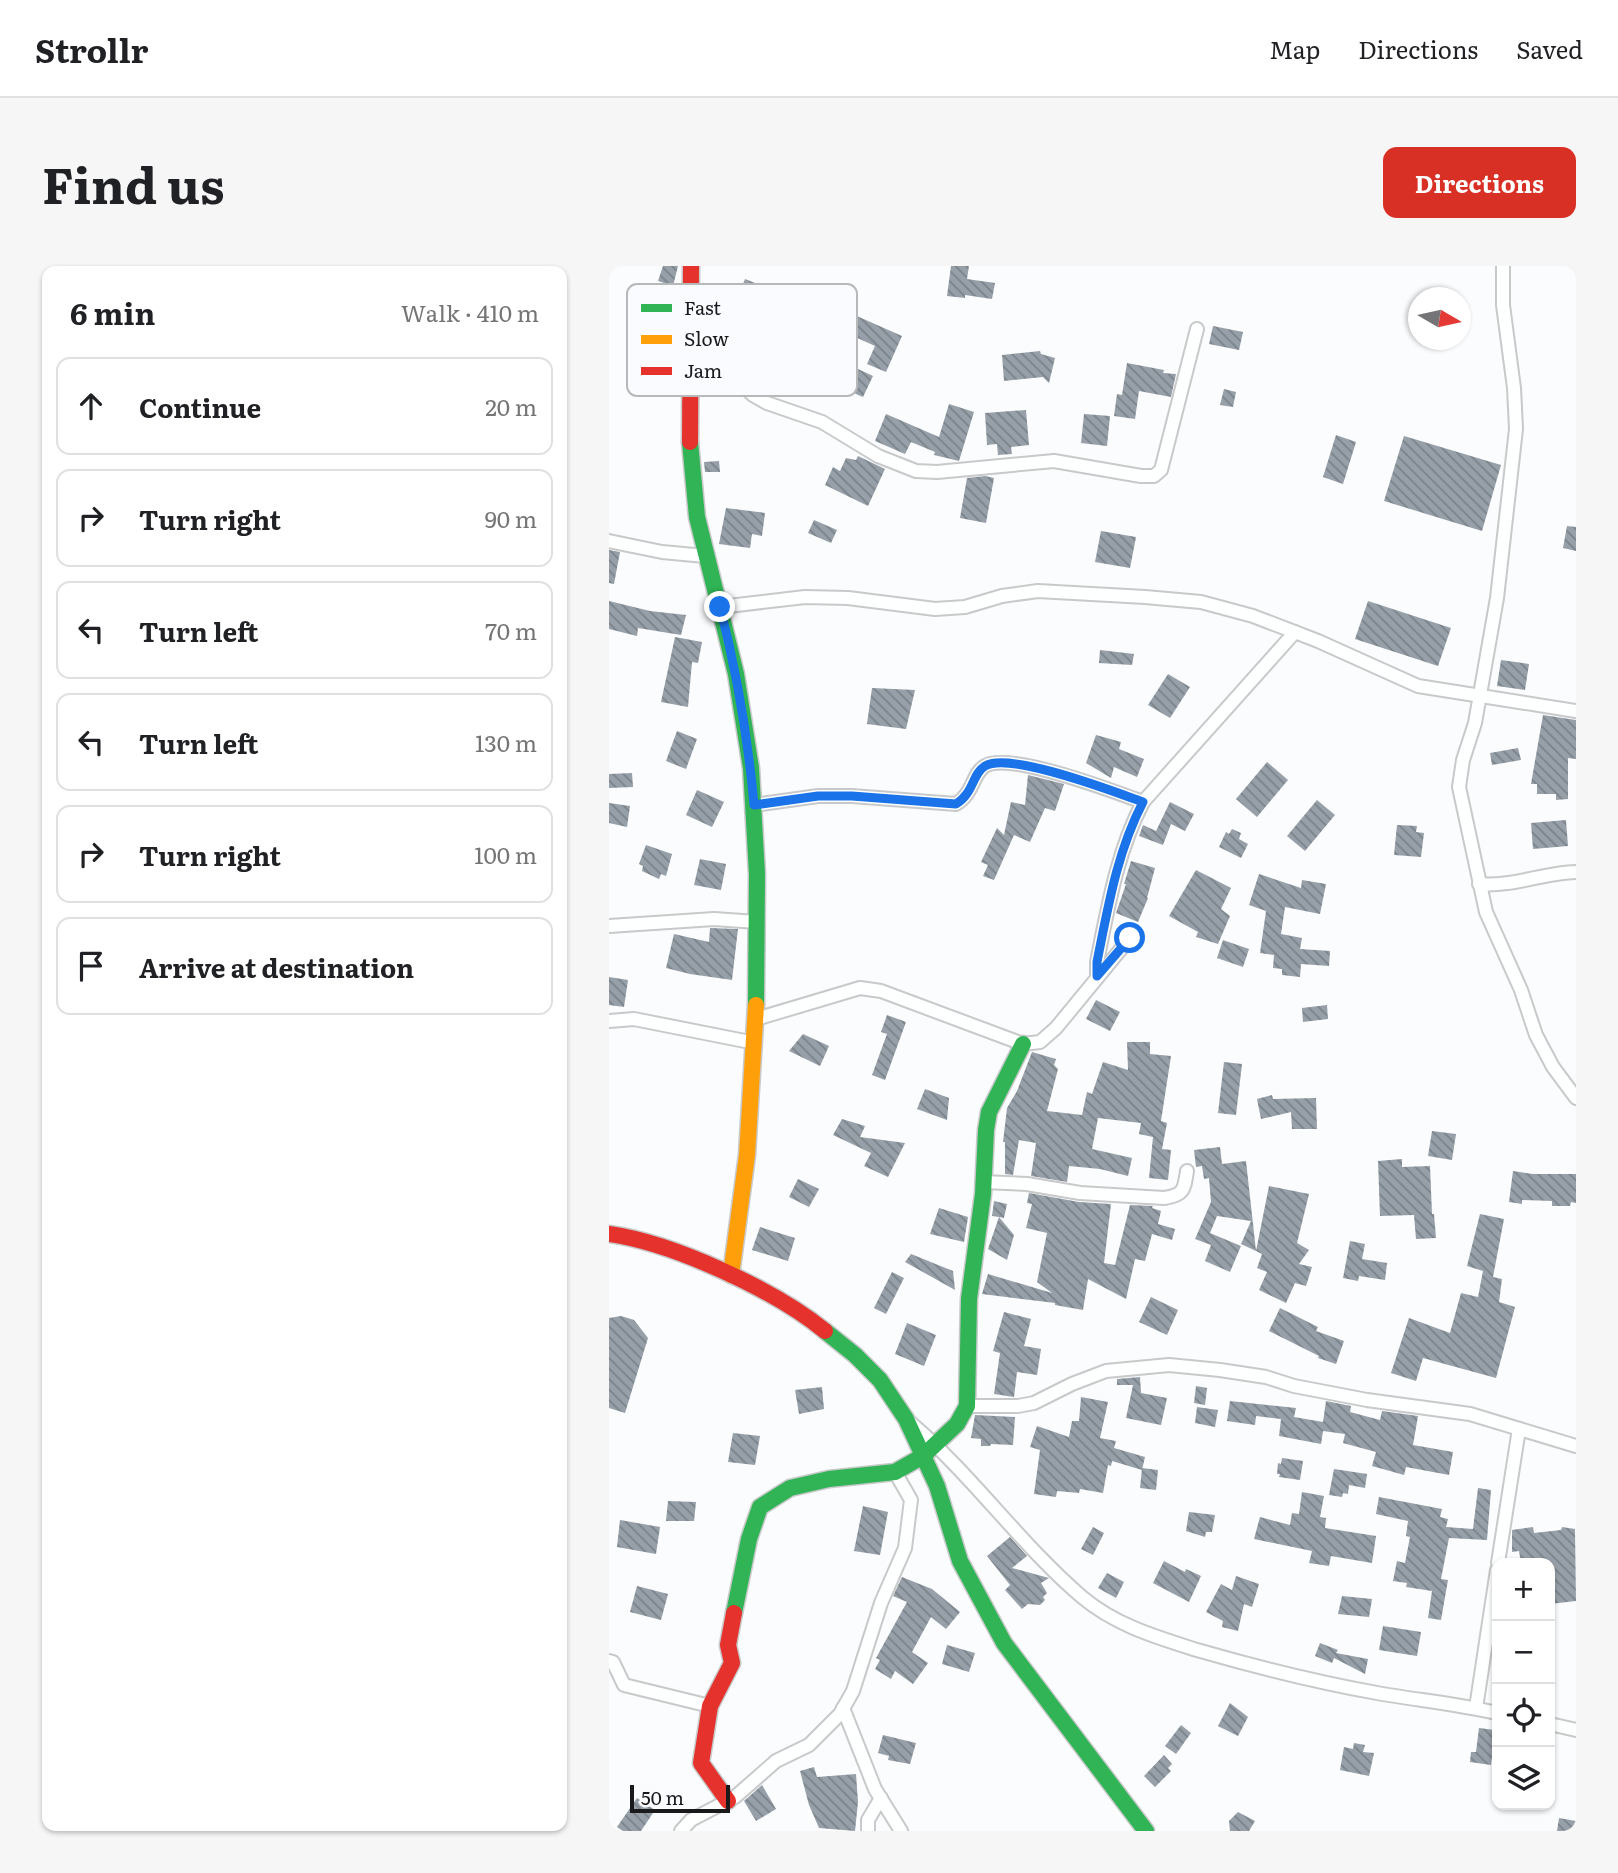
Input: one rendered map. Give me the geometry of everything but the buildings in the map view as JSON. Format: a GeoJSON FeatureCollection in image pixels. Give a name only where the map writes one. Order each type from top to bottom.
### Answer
{"type":"FeatureCollection","features":[{"type":"Feature","properties":{"kind":"street"},"geometry":{"type":"LineString","coordinates":[[691,266],[691,284]]}},
{"type":"Feature","properties":{"kind":"street"},"geometry":{"type":"LineString","coordinates":[[1503,266],[1503,306],[1514,388],[1516,429],[1497,598],[1475,723],[1463,760],[1459,787],[1486,912],[1521,990],[1536,1035],[1553,1067],[1576,1098]]}},
{"type":"Feature","properties":{"kind":"street"},"geometry":{"type":"LineString","coordinates":[[755,396],[767,403],[822,422],[878,456],[916,471],[937,472],[1054,461],[1154,476],[1161,470],[1197,329]]}},
{"type":"Feature","properties":{"kind":"street"},"geometry":{"type":"LineString","coordinates":[[689,396],[688,429],[695,505],[705,556],[735,665],[748,743],[754,805],[757,922],[755,1043],[743,1204],[731,1275]]}},
{"type":"Feature","properties":{"kind":"street"},"geometry":{"type":"LineString","coordinates":[[609,541],[662,552],[705,556]]}},
{"type":"Feature","properties":{"kind":"street"},"geometry":{"type":"LineString","coordinates":[[720,607],[805,597],[848,598],[935,609],[955,608],[1002,596],[1038,591],[1201,603],[1253,616],[1295,632],[1418,686],[1576,711]]}},
{"type":"Feature","properties":{"kind":"street"},"geometry":{"type":"LineString","coordinates":[[1097,976],[1097,962],[1113,882],[1131,825],[1147,795],[1295,632]]}},
{"type":"Feature","properties":{"kind":"street"},"geometry":{"type":"LineString","coordinates":[[754,805],[818,796],[956,804],[967,798],[984,766],[998,762],[1046,770],[1143,802]]}},
{"type":"Feature","properties":{"kind":"street"},"geometry":{"type":"LineString","coordinates":[[1479,884],[1499,886],[1555,873],[1576,873]]}},
{"type":"Feature","properties":{"kind":"street"},"geometry":{"type":"LineString","coordinates":[[609,926],[714,919],[757,922]]}},
{"type":"Feature","properties":{"kind":"street"},"geometry":{"type":"LineString","coordinates":[[756,1019],[860,988],[881,991],[1023,1044],[1040,1042],[1056,1028],[1130,938]]}},
{"type":"Feature","properties":{"kind":"street"},"geometry":{"type":"LineString","coordinates":[[609,1021],[633,1019],[755,1043]]}},
{"type":"Feature","properties":{"kind":"street"},"geometry":{"type":"LineString","coordinates":[[728,1801],[701,1763],[710,1706],[732,1663],[728,1645],[749,1539],[760,1507],[790,1488],[829,1479],[895,1472],[923,1456],[957,1424],[967,1406],[969,1299],[989,1112],[1023,1044]]}},
{"type":"Feature","properties":{"kind":"street"},"geometry":{"type":"LineString","coordinates":[[983,1182],[1027,1184],[1080,1193],[1164,1198],[1177,1196],[1184,1188],[1187,1171]]}},
{"type":"Feature","properties":{"kind":"street"},"geometry":{"type":"LineString","coordinates":[[609,1234],[638,1237],[731,1275],[804,1314],[855,1355],[880,1380],[906,1419],[937,1486],[960,1561],[1003,1643],[1146,1831]]}},
{"type":"Feature","properties":{"kind":"street"},"geometry":{"type":"LineString","coordinates":[[967,1406],[1018,1406],[1034,1403],[1106,1371],[1169,1365],[1266,1377],[1294,1386],[1367,1400],[1470,1414],[1576,1446]]}},
{"type":"Feature","properties":{"kind":"street"},"geometry":{"type":"LineString","coordinates":[[906,1419],[935,1444],[1083,1598],[1107,1615],[1142,1633],[1273,1670],[1376,1693],[1492,1712]]}},
{"type":"Feature","properties":{"kind":"street"},"geometry":{"type":"LineString","coordinates":[[1499,1558],[1519,1429]]}},
{"type":"Feature","properties":{"kind":"street"},"geometry":{"type":"LineString","coordinates":[[681,1831],[691,1820],[728,1801],[776,1761],[809,1745],[843,1708],[853,1691],[881,1603],[905,1548],[911,1500],[895,1472]]}},
{"type":"Feature","properties":{"kind":"street"},"geometry":{"type":"LineString","coordinates":[[1476,1708],[1492,1603]]}},
{"type":"Feature","properties":{"kind":"street"},"geometry":{"type":"LineString","coordinates":[[609,1661],[614,1662],[624,1685],[710,1706]]}},
{"type":"Feature","properties":{"kind":"street"},"geometry":{"type":"LineString","coordinates":[[843,1708],[881,1798],[901,1831]]}},
{"type":"Feature","properties":{"kind":"street"},"geometry":{"type":"LineString","coordinates":[[1555,1725],[1576,1730]]}},
{"type":"Feature","properties":{"kind":"street"},"geometry":{"type":"LineString","coordinates":[[868,1831],[868,1821],[881,1798]]}},
{"type":"Feature","properties":{"kind":"traffic: fast"},"geometry":{"type":"LineString","coordinates":[[690,442],[697,517],[736,674],[751,768],[757,874],[756,1005]]}},
{"type":"Feature","properties":{"kind":"traffic: fast"},"geometry":{"type":"LineString","coordinates":[[734,1613],[749,1539],[760,1507],[790,1488],[829,1479],[895,1472],[923,1456],[957,1424],[967,1406],[969,1299],[983,1194],[986,1130],[989,1112],[1023,1044]]}},
{"type":"Feature","properties":{"kind":"traffic: fast"},"geometry":{"type":"LineString","coordinates":[[825,1331],[880,1380],[906,1419],[937,1486],[960,1561],[1004,1643],[1146,1831]]}},
{"type":"Feature","properties":{"kind":"traffic: slow"},"geometry":{"type":"LineString","coordinates":[[731,1275],[747,1155],[756,1005]]}},
{"type":"Feature","properties":{"kind":"traffic: jam"},"geometry":{"type":"LineString","coordinates":[[691,266],[691,284]]}},
{"type":"Feature","properties":{"kind":"traffic: jam"},"geometry":{"type":"LineString","coordinates":[[690,396],[690,442]]}},
{"type":"Feature","properties":{"kind":"traffic: jam"},"geometry":{"type":"LineString","coordinates":[[609,1234],[663,1247],[722,1270],[779,1300],[825,1331]]}},
{"type":"Feature","properties":{"kind":"traffic: jam"},"geometry":{"type":"LineString","coordinates":[[728,1801],[701,1763],[710,1706],[732,1663],[728,1645],[734,1613]]}},
{"type":"Feature","properties":{"kind":"route"},"geometry":{"type":"LineString","coordinates":[[720,607],[735,665],[748,743],[754,805],[818,796],[956,804],[967,798],[984,766],[998,762],[1046,770],[1143,802],[1131,825],[1113,882],[1097,962],[1097,976],[1130,938]]}}]}
